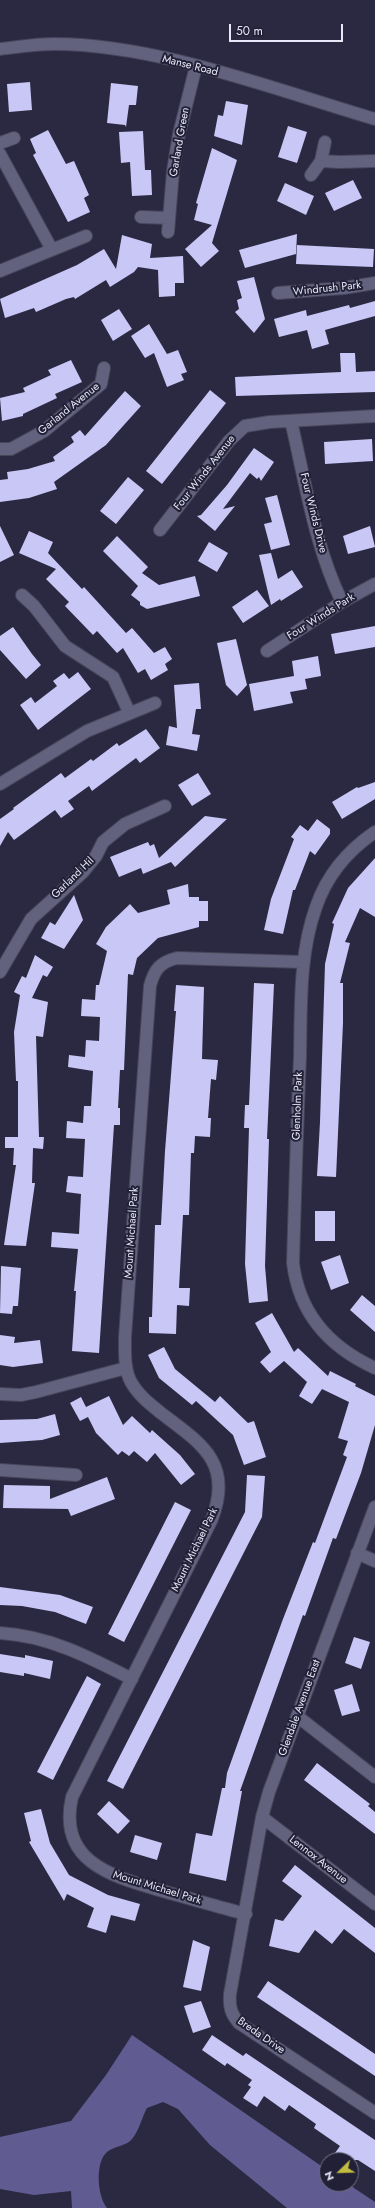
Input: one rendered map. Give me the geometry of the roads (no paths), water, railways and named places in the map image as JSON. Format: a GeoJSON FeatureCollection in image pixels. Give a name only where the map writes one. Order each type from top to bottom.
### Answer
{"type":"FeatureCollection","features":[{"type":"Feature","properties":{"kind":"street","name":"Manse Road"},"geometry":{"type":"LineString","coordinates":[[0,49],[55,44],[87,46],[157,57],[196,66],[375,119]]}},
{"type":"Feature","properties":{"kind":"street","name":"Garland Green"},"geometry":{"type":"LineString","coordinates":[[168,232],[179,134],[196,66]]}},
{"type":"Feature","properties":{"kind":"street"},"geometry":{"type":"LineString","coordinates":[[0,143],[14,138]]}},
{"type":"Feature","properties":{"kind":"street"},"geometry":{"type":"LineString","coordinates":[[311,175],[321,161],[325,142]]}},
{"type":"Feature","properties":{"kind":"street"},"geometry":{"type":"LineString","coordinates":[[0,154],[51,248]]}},
{"type":"Feature","properties":{"kind":"street"},"geometry":{"type":"LineString","coordinates":[[321,161],[375,161]]}},
{"type":"Feature","properties":{"kind":"street"},"geometry":{"type":"LineString","coordinates":[[141,217],[169,218]]}},
{"type":"Feature","properties":{"kind":"street"},"geometry":{"type":"LineString","coordinates":[[0,271],[51,248],[86,236]]}},
{"type":"Feature","properties":{"kind":"street","name":"Windrush Park"},"geometry":{"type":"LineString","coordinates":[[278,293],[344,288],[375,283]]}},
{"type":"Feature","properties":{"kind":"street","name":"Garland Avenue"},"geometry":{"type":"LineString","coordinates":[[0,449],[11,449],[44,431],[101,384],[104,368]]}},
{"type":"Feature","properties":{"kind":"street","name":"Four Winds Avenue"},"geometry":{"type":"LineString","coordinates":[[160,530],[237,432],[255,423],[375,416]]}},
{"type":"Feature","properties":{"kind":"street","name":"Four Winds Drive"},"geometry":{"type":"LineString","coordinates":[[291,421],[319,540],[333,583],[342,602]]}},
{"type":"Feature","properties":{"kind":"street","name":"Four Winds Park"},"geometry":{"type":"LineString","coordinates":[[267,651],[342,602],[375,584]]}},
{"type":"Feature","properties":{"kind":"street"},"geometry":{"type":"LineString","coordinates":[[22,595],[34,606],[64,646],[113,677],[129,712]]}},
{"type":"Feature","properties":{"kind":"street"},"geometry":{"type":"LineString","coordinates":[[0,784],[86,731],[155,702]]}},
{"type":"Feature","properties":{"kind":"street","name":"Garland Hil"},"geometry":{"type":"LineString","coordinates":[[0,972],[31,919],[83,872],[96,856],[103,842],[125,824],[165,806]]}},
{"type":"Feature","properties":{"kind":"street","name":"Glenholm Park"},"geometry":{"type":"LineString","coordinates":[[375,832],[351,851],[338,865],[326,883],[312,919],[303,962],[293,1263],[300,1297],[319,1327],[351,1355],[375,1368]]}},
{"type":"Feature","properties":{"kind":"street","name":"Mount Michael Park"},"geometry":{"type":"LineString","coordinates":[[246,1914],[112,1875],[92,1864],[80,1851],[71,1835],[68,1814],[72,1797],[212,1519],[217,1505],[220,1478],[210,1457],[187,1433],[149,1403],[131,1382],[126,1368],[125,1330],[150,986],[153,974],[167,960],[177,958],[303,962]]}},
{"type":"Feature","properties":{"kind":"street"},"geometry":{"type":"LineString","coordinates":[[0,1394],[21,1395],[36,1392],[126,1368]]}},
{"type":"Feature","properties":{"kind":"street"},"geometry":{"type":"LineString","coordinates":[[0,1470],[76,1475]]}},
{"type":"Feature","properties":{"kind":"street","name":"Glendale Avenue East"},"geometry":{"type":"LineString","coordinates":[[246,1914],[262,1817],[268,1792],[375,1507]]}},
{"type":"Feature","properties":{"kind":"street"},"geometry":{"type":"LineString","coordinates":[[357,1553],[375,1561]]}},
{"type":"Feature","properties":{"kind":"street"},"geometry":{"type":"LineString","coordinates":[[0,1634],[32,1637],[67,1647],[132,1679]]}},
{"type":"Feature","properties":{"kind":"street"},"geometry":{"type":"LineString","coordinates":[[297,1716],[375,1777]]}},
{"type":"Feature","properties":{"kind":"street","name":"Lennox Avenue"},"geometry":{"type":"LineString","coordinates":[[262,1817],[375,1904]]}},
{"type":"Feature","properties":{"kind":"street","name":"Breda Drive"},"geometry":{"type":"LineString","coordinates":[[246,1914],[230,1994],[229,2006],[233,2016],[239,2023],[375,2113]]}}]}
